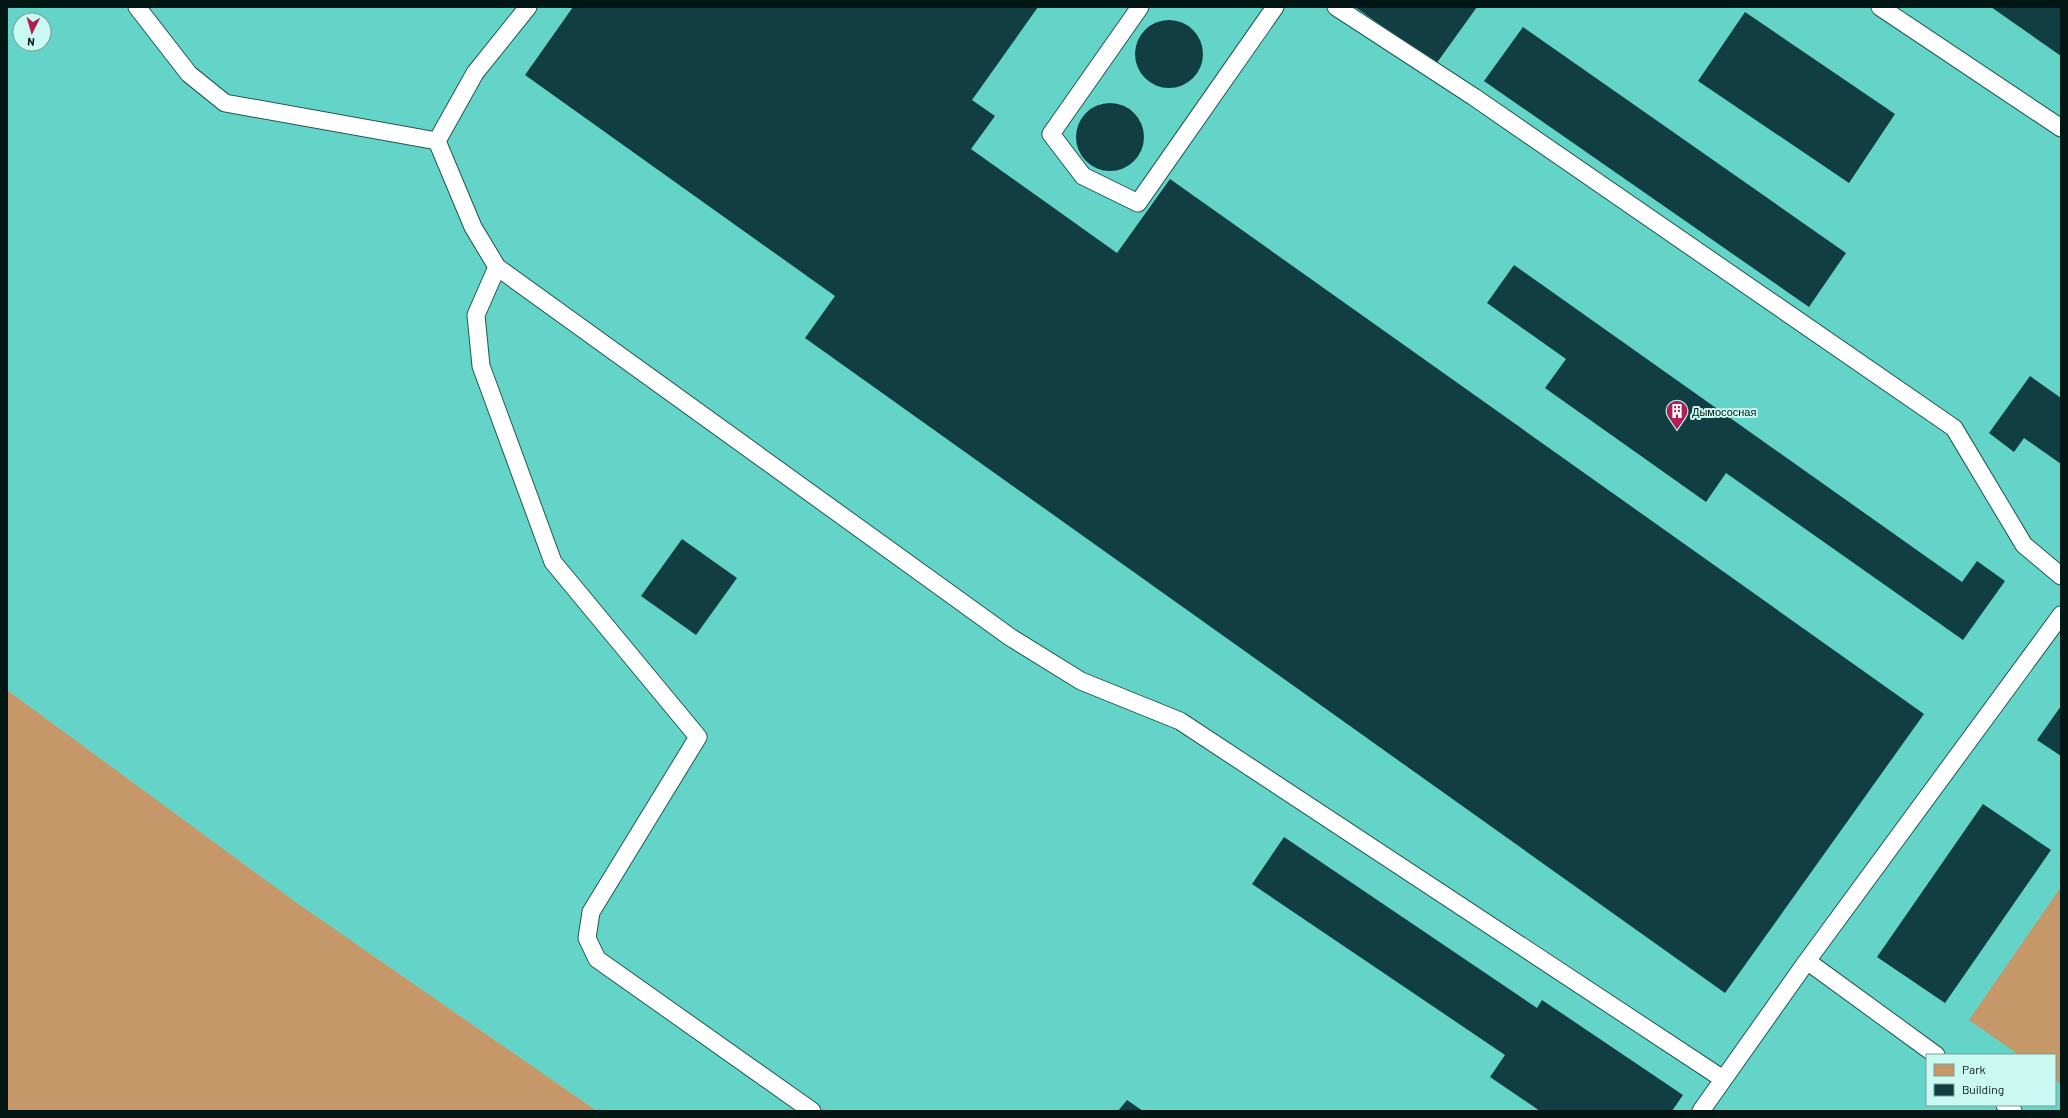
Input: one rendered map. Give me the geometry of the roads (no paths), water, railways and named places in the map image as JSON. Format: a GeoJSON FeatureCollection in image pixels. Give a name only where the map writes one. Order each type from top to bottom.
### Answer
{"type":"FeatureCollection","features":[{"type":"Feature","properties":{"kind":"lane"},"geometry":{"type":"LineString","coordinates":[[137,7],[189,74],[226,103],[437,141]]}},
{"type":"Feature","properties":{"kind":"lane"},"geometry":{"type":"LineString","coordinates":[[437,141],[475,73],[528,7]]}},
{"type":"Feature","properties":{"kind":"lane"},"geometry":{"type":"LineString","coordinates":[[1140,7],[1051,134],[1083,176],[1138,202],[1275,7]]}},
{"type":"Feature","properties":{"kind":"lane"},"geometry":{"type":"LineString","coordinates":[[1336,7],[1474,97],[1954,428],[2024,545],[2061,576]]}},
{"type":"Feature","properties":{"kind":"lane"},"geometry":{"type":"LineString","coordinates":[[1880,7],[2061,128]]}},
{"type":"Feature","properties":{"kind":"lane"},"geometry":{"type":"LineString","coordinates":[[437,141],[473,227],[497,267],[1010,637],[1082,681],[1180,721],[1722,1079]]}},
{"type":"Feature","properties":{"kind":"lane"},"geometry":{"type":"LineString","coordinates":[[497,267],[476,315],[481,366],[553,562],[698,737],[591,912],[587,938],[597,959],[812,1111]]}},
{"type":"Feature","properties":{"kind":"lane"},"geometry":{"type":"LineString","coordinates":[[1702,1111],[1722,1079],[1807,961],[2059,623]]}},
{"type":"Feature","properties":{"kind":"lane"},"geometry":{"type":"LineString","coordinates":[[1807,961],[1935,1054]]}},
{"type":"Feature","properties":{"kind":"place","name":"Дымососная"},"geometry":{"type":"Point","coordinates":[1677,430]}}]}
